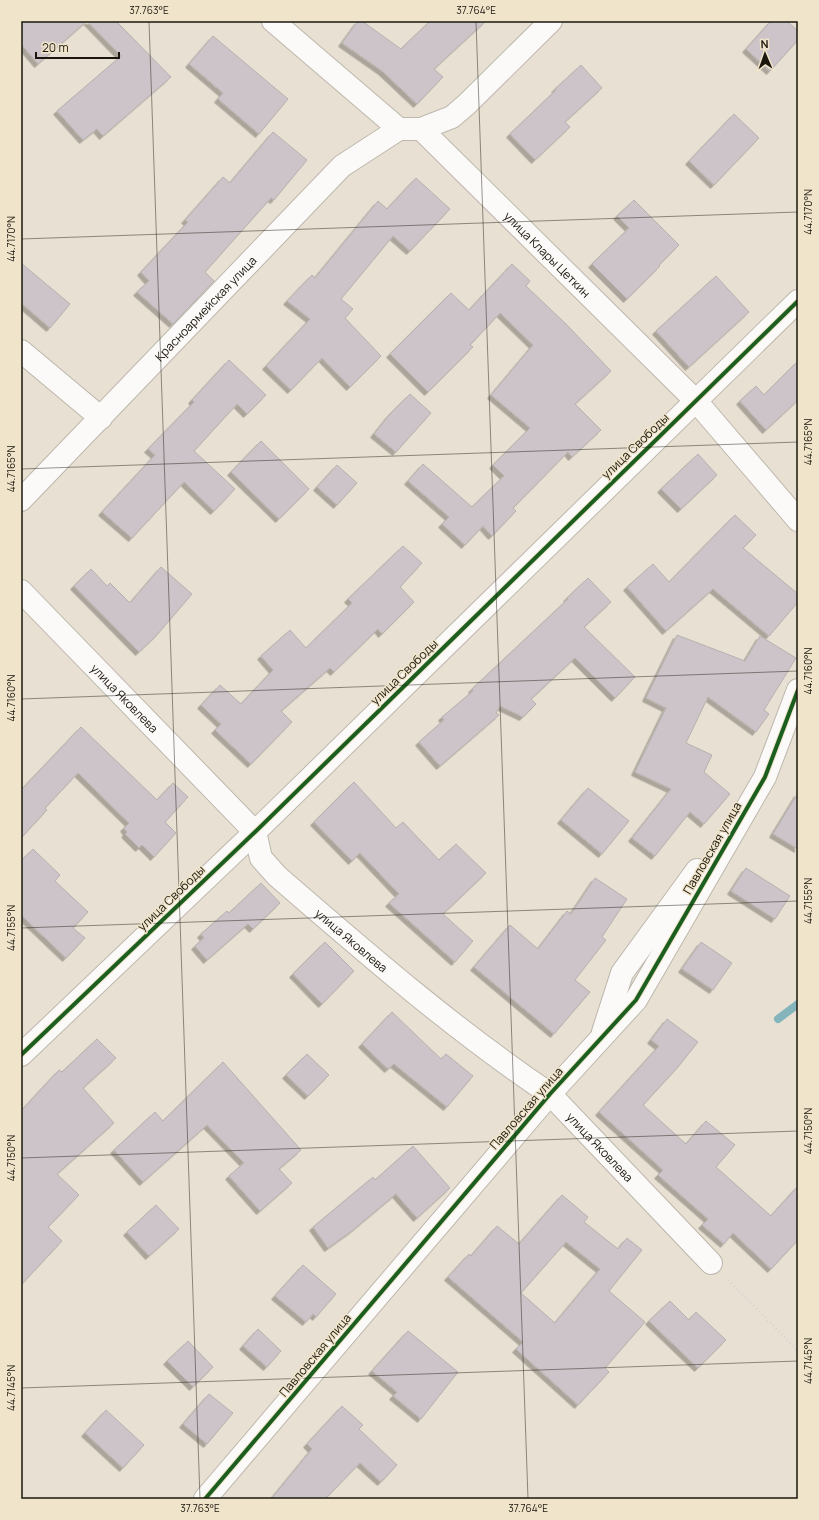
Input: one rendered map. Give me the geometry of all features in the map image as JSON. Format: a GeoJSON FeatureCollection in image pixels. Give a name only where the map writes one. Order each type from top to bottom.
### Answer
{"type":"FeatureCollection","features":[{"type":"Feature","properties":{"kind":"street"},"geometry":{"type":"LineString","coordinates":[[273,21],[398,128],[422,129],[452,116],[467,104],[551,21]]}},
{"type":"Feature","properties":{"kind":"street","name":"Красноармейская улица"},"geometry":{"type":"LineString","coordinates":[[21,500],[342,166],[398,128]]}},
{"type":"Feature","properties":{"kind":"street","name":"улица Клары Цеткин"},"geometry":{"type":"LineString","coordinates":[[422,129],[696,401],[798,520]]}},
{"type":"Feature","properties":{"kind":"street","name":"улица Свободы"},"geometry":{"type":"LineString","coordinates":[[21,1056],[255,832],[798,301]]}},
{"type":"Feature","properties":{"kind":"street"},"geometry":{"type":"LineString","coordinates":[[21,351],[101,418]]}},
{"type":"Feature","properties":{"kind":"street","name":"улица Яковлева"},"geometry":{"type":"LineString","coordinates":[[21,591],[255,832],[261,858],[277,876],[398,979],[519,1074],[550,1094],[711,1263]]}},
{"type":"Feature","properties":{"kind":"street","name":"Павловская улица"},"geometry":{"type":"LineString","coordinates":[[205,1499],[550,1094],[636,1000],[765,777],[798,690]]}},
{"type":"Feature","properties":{"kind":"path"},"geometry":{"type":"LineString","coordinates":[[711,1263],[798,1351]]}},
{"type":"Feature","properties":{"kind":"building"},"geometry":{"type":"Polygon","coordinates":[[[21,21],[87,21],[38,64],[21,44],[21,21]]]}},
{"type":"Feature","properties":{"kind":"building"},"geometry":{"type":"Polygon","coordinates":[[[87,21],[116,21],[171,77],[103,136],[97,129],[83,140],[57,111],[121,56],[87,21]]]}},
{"type":"Feature","properties":{"kind":"building"},"geometry":{"type":"Polygon","coordinates":[[[358,21],[362,21],[401,49],[430,21],[486,21],[434,69],[443,77],[417,104],[382,71],[342,43],[358,21]]]}},
{"type":"Feature","properties":{"kind":"building"},"geometry":{"type":"Polygon","coordinates":[[[771,21],[787,21],[798,31],[798,40],[770,71],[746,49],[771,21]]]}},
{"type":"Feature","properties":{"kind":"building"},"geometry":{"type":"Polygon","coordinates":[[[213,36],[288,99],[259,134],[218,99],[223,93],[189,64],[213,36]]]}},
{"type":"Feature","properties":{"kind":"building"},"geometry":{"type":"Polygon","coordinates":[[[581,65],[602,88],[565,122],[570,127],[535,160],[510,134],[581,65]]]}},
{"type":"Feature","properties":{"kind":"building"},"geometry":{"type":"Polygon","coordinates":[[[734,114],[759,138],[714,185],[689,161],[734,114]]]}},
{"type":"Feature","properties":{"kind":"building"},"geometry":{"type":"Polygon","coordinates":[[[273,132],[307,160],[274,200],[271,198],[205,272],[214,281],[173,324],[137,292],[149,281],[141,272],[188,222],[185,220],[223,177],[230,183],[273,132]]]}},
{"type":"Feature","properties":{"kind":"building"},"geometry":{"type":"Polygon","coordinates":[[[416,178],[450,209],[410,251],[393,236],[341,299],[353,309],[345,318],[381,356],[350,387],[322,358],[291,390],[266,366],[310,319],[287,301],[312,275],[315,278],[378,201],[387,209],[416,178]]]}},
{"type":"Feature","properties":{"kind":"building"},"geometry":{"type":"Polygon","coordinates":[[[634,200],[679,245],[627,299],[592,264],[629,228],[617,216],[634,200]]]}},
{"type":"Feature","properties":{"kind":"building"},"geometry":{"type":"Polygon","coordinates":[[[21,263],[70,304],[50,328],[21,303],[21,263]]]}},
{"type":"Feature","properties":{"kind":"building"},"geometry":{"type":"Polygon","coordinates":[[[512,264],[530,281],[526,286],[566,324],[611,371],[575,404],[601,430],[572,457],[568,452],[513,508],[516,511],[492,536],[483,526],[465,545],[442,524],[449,517],[408,481],[423,464],[472,507],[504,476],[493,465],[530,428],[491,395],[533,345],[500,313],[470,345],[473,347],[428,392],[390,354],[451,293],[469,310],[512,264]]]}},
{"type":"Feature","properties":{"kind":"building"},"geometry":{"type":"Polygon","coordinates":[[[716,276],[749,312],[689,367],[656,331],[716,276]]]}},
{"type":"Feature","properties":{"kind":"building"},"geometry":{"type":"Polygon","coordinates":[[[229,360],[266,395],[247,414],[237,404],[194,451],[235,489],[214,511],[184,482],[132,538],[102,512],[155,455],[148,449],[194,402],[192,400],[229,360]]]}},
{"type":"Feature","properties":{"kind":"building"},"geometry":{"type":"Polygon","coordinates":[[[798,361],[798,400],[766,430],[740,401],[756,386],[764,395],[798,361]]]}},
{"type":"Feature","properties":{"kind":"building"},"geometry":{"type":"Polygon","coordinates":[[[410,394],[431,413],[396,452],[374,434],[390,414],[410,394]]]}},
{"type":"Feature","properties":{"kind":"building"},"geometry":{"type":"Polygon","coordinates":[[[261,441],[309,489],[279,519],[231,472],[261,441]]]}},
{"type":"Feature","properties":{"kind":"building"},"geometry":{"type":"Polygon","coordinates":[[[698,454],[717,475],[681,509],[661,489],[698,454]]]}},
{"type":"Feature","properties":{"kind":"building"},"geometry":{"type":"Polygon","coordinates":[[[337,465],[357,483],[337,505],[317,487],[337,465]]]}},
{"type":"Feature","properties":{"kind":"building"},"geometry":{"type":"Polygon","coordinates":[[[735,515],[756,535],[743,548],[798,594],[798,602],[769,636],[713,589],[666,631],[627,587],[653,564],[669,582],[735,515]]]}},
{"type":"Feature","properties":{"kind":"building"},"geometry":{"type":"Polygon","coordinates":[[[403,546],[422,563],[400,587],[414,602],[382,634],[378,629],[334,672],[330,668],[281,711],[292,722],[251,764],[215,730],[221,724],[201,705],[220,685],[241,704],[273,670],[261,656],[290,630],[306,648],[352,603],[348,599],[403,546]]]}},
{"type":"Feature","properties":{"kind":"building"},"geometry":{"type":"Polygon","coordinates":[[[161,567],[192,594],[156,636],[139,652],[74,586],[91,569],[107,586],[110,583],[130,603],[161,567]]]}},
{"type":"Feature","properties":{"kind":"building"},"geometry":{"type":"Polygon","coordinates":[[[588,578],[611,602],[584,627],[635,677],[615,698],[575,658],[531,699],[536,704],[523,717],[500,706],[496,713],[499,715],[440,766],[419,742],[444,720],[442,717],[473,691],[472,689],[568,599],[567,598],[588,578]]]}},
{"type":"Feature","properties":{"kind":"building"},"geometry":{"type":"Polygon","coordinates":[[[677,635],[745,661],[760,636],[796,658],[764,710],[769,714],[756,732],[708,697],[686,743],[712,755],[704,772],[730,794],[704,824],[690,812],[655,856],[632,838],[671,789],[635,772],[666,708],[646,698],[677,635]]]}},
{"type":"Feature","properties":{"kind":"building"},"geometry":{"type":"Polygon","coordinates":[[[81,727],[157,800],[173,783],[188,797],[165,822],[176,833],[154,857],[142,845],[139,848],[125,834],[127,832],[124,828],[129,823],[78,773],[45,808],[47,810],[21,838],[21,786],[23,788],[81,727]]]}},
{"type":"Feature","properties":{"kind":"building"},"geometry":{"type":"Polygon","coordinates":[[[354,782],[396,828],[403,822],[439,860],[456,844],[486,873],[443,914],[473,941],[455,962],[389,903],[399,894],[360,853],[352,861],[314,822],[354,782]]]}},
{"type":"Feature","properties":{"kind":"building"},"geometry":{"type":"Polygon","coordinates":[[[588,788],[629,821],[602,854],[561,820],[588,788]]]}},
{"type":"Feature","properties":{"kind":"building"},"geometry":{"type":"Polygon","coordinates":[[[798,793],[798,849],[773,834],[798,793]]]}},
{"type":"Feature","properties":{"kind":"building"},"geometry":{"type":"Polygon","coordinates":[[[33,849],[60,875],[55,881],[88,912],[73,928],[85,938],[66,958],[21,915],[21,861],[33,849]]]}},
{"type":"Feature","properties":{"kind":"building"},"geometry":{"type":"Polygon","coordinates":[[[746,868],[790,896],[775,919],[731,891],[746,868]]]}},
{"type":"Feature","properties":{"kind":"building"},"geometry":{"type":"Polygon","coordinates":[[[595,878],[627,899],[602,937],[606,940],[575,980],[590,992],[554,1034],[474,967],[510,925],[538,949],[567,911],[571,914],[595,878]]]}},
{"type":"Feature","properties":{"kind":"building"},"geometry":{"type":"Polygon","coordinates":[[[261,883],[280,903],[253,929],[248,924],[207,960],[195,946],[204,938],[201,934],[227,911],[229,913],[261,883]]]}},
{"type":"Feature","properties":{"kind":"building"},"geometry":{"type":"Polygon","coordinates":[[[325,942],[354,971],[322,1004],[293,974],[325,942]]]}},
{"type":"Feature","properties":{"kind":"building"},"geometry":{"type":"Polygon","coordinates":[[[701,942],[732,963],[713,990],[682,969],[701,942]]]}},
{"type":"Feature","properties":{"kind":"building"},"geometry":{"type":"Polygon","coordinates":[[[392,1012],[441,1059],[446,1054],[473,1076],[447,1107],[394,1064],[388,1069],[362,1044],[392,1012]]]}},
{"type":"Feature","properties":{"kind":"building"},"geometry":{"type":"Polygon","coordinates":[[[667,1019],[698,1042],[678,1067],[643,1105],[686,1144],[706,1121],[735,1145],[716,1167],[771,1216],[798,1186],[798,1240],[771,1269],[733,1233],[724,1244],[702,1225],[708,1219],[658,1175],[663,1170],[599,1112],[659,1046],[651,1040],[667,1019]]]}},
{"type":"Feature","properties":{"kind":"building"},"geometry":{"type":"Polygon","coordinates":[[[97,1039],[116,1058],[83,1088],[114,1123],[57,1174],[79,1195],[48,1227],[62,1241],[21,1285],[21,1111],[59,1070],[62,1072],[97,1039]]]}},
{"type":"Feature","properties":{"kind":"building"},"geometry":{"type":"Polygon","coordinates":[[[307,1054],[329,1075],[308,1096],[286,1075],[307,1054]]]}},
{"type":"Feature","properties":{"kind":"building"},"geometry":{"type":"Polygon","coordinates":[[[223,1062],[301,1150],[279,1169],[292,1183],[260,1211],[229,1176],[244,1163],[207,1125],[143,1182],[114,1150],[155,1112],[163,1121],[223,1062]]]}},
{"type":"Feature","properties":{"kind":"building"},"geometry":{"type":"Polygon","coordinates":[[[413,1146],[450,1188],[417,1218],[396,1194],[353,1230],[328,1248],[313,1227],[373,1177],[375,1180],[413,1146]]]}},
{"type":"Feature","properties":{"kind":"building"},"geometry":{"type":"Polygon","coordinates":[[[562,1195],[588,1217],[584,1222],[618,1249],[627,1238],[642,1250],[609,1291],[645,1322],[605,1368],[609,1372],[578,1405],[516,1349],[523,1342],[448,1277],[469,1254],[471,1256],[497,1226],[519,1244],[562,1195]],[[566,1242],[521,1293],[555,1323],[600,1269],[566,1242]]]}},
{"type":"Feature","properties":{"kind":"building"},"geometry":{"type":"Polygon","coordinates":[[[156,1205],[179,1229],[149,1256],[127,1232],[156,1205]]]}},
{"type":"Feature","properties":{"kind":"building"},"geometry":{"type":"Polygon","coordinates":[[[303,1265],[336,1294],[316,1317],[313,1314],[306,1322],[275,1296],[303,1265]]]}},
{"type":"Feature","properties":{"kind":"building"},"geometry":{"type":"Polygon","coordinates":[[[670,1301],[689,1320],[696,1312],[726,1340],[698,1368],[649,1321],[670,1301]]]}},
{"type":"Feature","properties":{"kind":"building"},"geometry":{"type":"Polygon","coordinates":[[[258,1329],[281,1351],[267,1367],[243,1346],[258,1329]]]}},
{"type":"Feature","properties":{"kind":"building"},"geometry":{"type":"Polygon","coordinates":[[[408,1331],[458,1372],[421,1419],[393,1396],[397,1392],[372,1371],[408,1331]]]}},
{"type":"Feature","properties":{"kind":"building"},"geometry":{"type":"Polygon","coordinates":[[[188,1341],[213,1367],[193,1387],[167,1361],[188,1341]]]}},
{"type":"Feature","properties":{"kind":"building"},"geometry":{"type":"Polygon","coordinates":[[[209,1394],[233,1413],[207,1444],[183,1424],[209,1394]]]}},
{"type":"Feature","properties":{"kind":"building"},"geometry":{"type":"Polygon","coordinates":[[[342,1406],[363,1425],[359,1429],[397,1465],[381,1482],[360,1463],[325,1499],[271,1499],[312,1449],[307,1444],[342,1406]]]}},
{"type":"Feature","properties":{"kind":"building"},"geometry":{"type":"Polygon","coordinates":[[[106,1410],[144,1445],[123,1468],[85,1433],[106,1410]]]}},
{"type":"Feature","properties":{"kind":"waterway"},"geometry":{"type":"LineString","coordinates":[[778,1019],[798,1004]]}},
{"type":"Feature","properties":{"kind":"cycle path"},"geometry":{"type":"LineString","coordinates":[[21,1055],[255,832],[798,301]]}},
{"type":"Feature","properties":{"kind":"cycle path"},"geometry":{"type":"LineString","coordinates":[[205,1499],[550,1094],[636,1000],[765,777],[798,690]]}}]}
